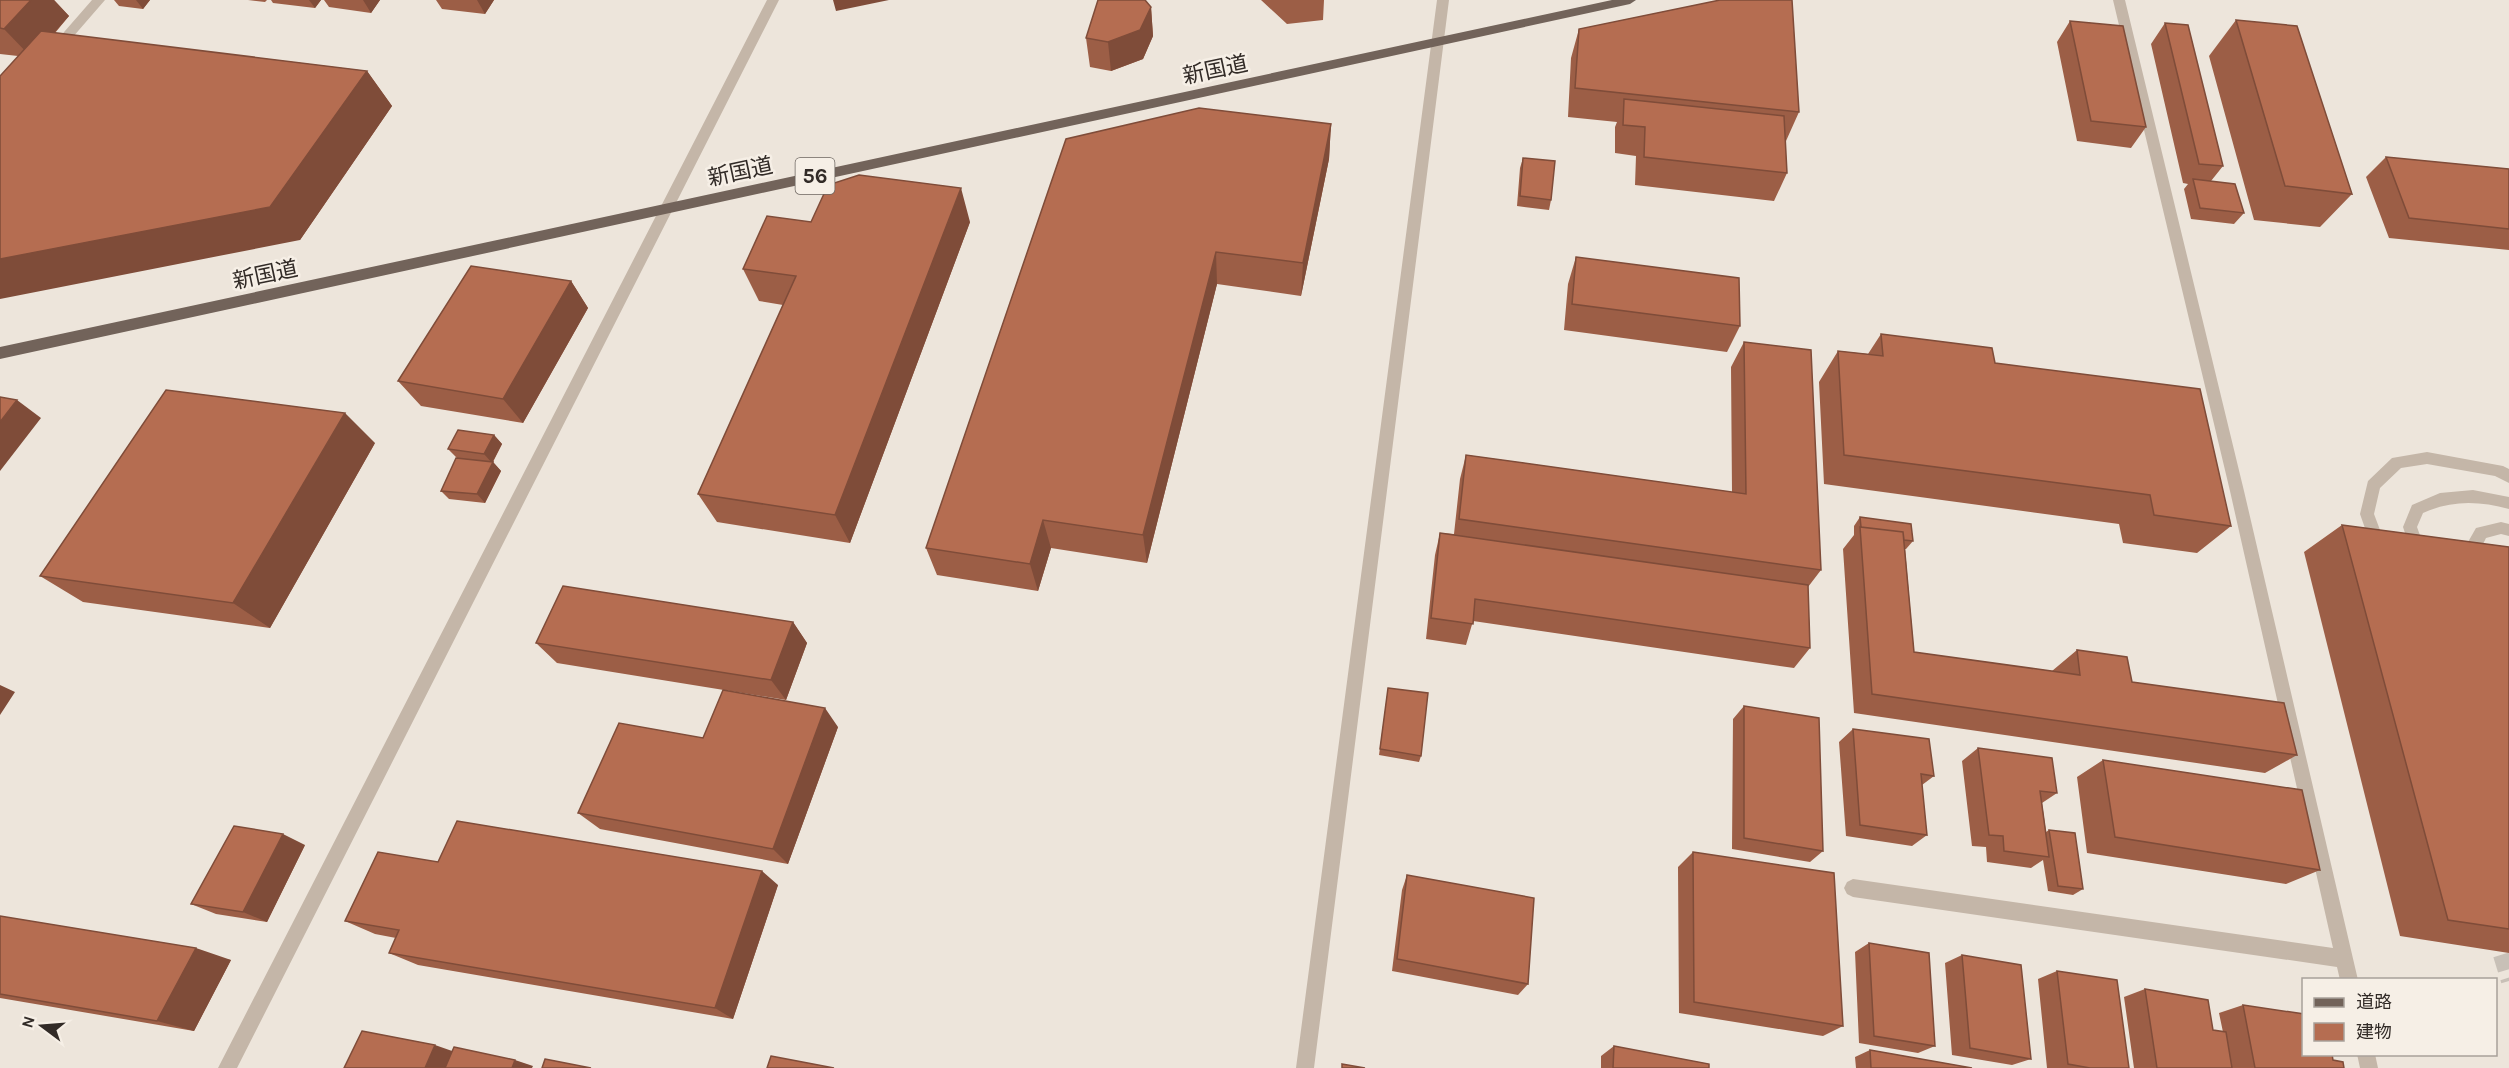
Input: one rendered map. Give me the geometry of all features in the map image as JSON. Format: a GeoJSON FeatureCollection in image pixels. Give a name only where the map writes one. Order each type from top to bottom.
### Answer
{"type":"FeatureCollection","features":[{"type":"Feature","properties":{"kind":"main road","name":"新国道"},"geometry":{"type":"LineString","coordinates":[[0,353],[1630,0]]}},
{"type":"Feature","properties":{"kind":"street"},"geometry":{"type":"LineString","coordinates":[[46,61],[99,0]]}},
{"type":"Feature","properties":{"kind":"street"},"geometry":{"type":"LineString","coordinates":[[227,1068],[773,0]]}},
{"type":"Feature","properties":{"kind":"street"},"geometry":{"type":"LineString","coordinates":[[1305,1068],[1443,0]]}},
{"type":"Feature","properties":{"kind":"street"},"geometry":{"type":"LineString","coordinates":[[2119,0],[2237,491],[2349,978]]}},
{"type":"Feature","properties":{"kind":"street"},"geometry":{"type":"LineString","coordinates":[[2384,563],[2367,514],[2373,485],[2397,462],[2427,458],[2498,470],[2509,477]]}},
{"type":"Feature","properties":{"kind":"street"},"geometry":{"type":"LineString","coordinates":[[2424,569],[2410,527],[2417,509],[2438,498],[2472,495],[2509,503]]}},
{"type":"Feature","properties":{"kind":"street"},"geometry":{"type":"LineString","coordinates":[[2478,576],[2472,549],[2481,533],[2501,528],[2509,530]]}},
{"type":"Feature","properties":{"kind":"street"},"geometry":{"type":"LineString","coordinates":[[1853,888],[2345,959]]}},
{"type":"Feature","properties":{"kind":"building"},"geometry":{"type":"Polygon","coordinates":[[[0,0],[31,0],[4,29],[0,28],[0,0]]]}},
{"type":"Feature","properties":{"kind":"building"},"geometry":{"type":"Polygon","coordinates":[[[1098,0],[1145,0],[1151,7],[1140,30],[1108,42],[1086,38],[1098,0]]]}},
{"type":"Feature","properties":{"kind":"building"},"geometry":{"type":"Polygon","coordinates":[[[1720,0],[1792,0],[1799,112],[1575,88],[1579,29],[1720,0]]]}},
{"type":"Feature","properties":{"kind":"building"},"geometry":{"type":"Polygon","coordinates":[[[2236,20],[2297,26],[2352,194],[2285,186],[2236,20]]]}},
{"type":"Feature","properties":{"kind":"building"},"geometry":{"type":"Polygon","coordinates":[[[2070,21],[2123,26],[2146,127],[2091,121],[2070,21]]]}},
{"type":"Feature","properties":{"kind":"building"},"geometry":{"type":"Polygon","coordinates":[[[2165,23],[2188,25],[2223,166],[2199,164],[2165,23]]]}},
{"type":"Feature","properties":{"kind":"building"},"geometry":{"type":"Polygon","coordinates":[[[41,31],[367,71],[270,207],[0,259],[0,76],[41,31]]]}},
{"type":"Feature","properties":{"kind":"building"},"geometry":{"type":"Polygon","coordinates":[[[1624,99],[1784,116],[1787,173],[1644,157],[1645,127],[1623,125],[1624,99]]]}},
{"type":"Feature","properties":{"kind":"building"},"geometry":{"type":"Polygon","coordinates":[[[1199,108],[1331,124],[1303,263],[1216,252],[1143,535],[1043,520],[1030,564],[926,548],[1066,139],[1199,108]]]}},
{"type":"Feature","properties":{"kind":"building"},"geometry":{"type":"Polygon","coordinates":[[[2386,157],[2509,169],[2509,229],[2409,218],[2386,157]]]}},
{"type":"Feature","properties":{"kind":"building"},"geometry":{"type":"Polygon","coordinates":[[[1523,158],[1555,161],[1551,200],[1520,196],[1523,158]]]}},
{"type":"Feature","properties":{"kind":"building"},"geometry":{"type":"Polygon","coordinates":[[[859,175],[961,188],[835,515],[698,494],[796,276],[743,269],[767,216],[811,222],[828,185],[859,175]]]}},
{"type":"Feature","properties":{"kind":"building"},"geometry":{"type":"Polygon","coordinates":[[[2193,179],[2235,184],[2244,213],[2200,208],[2193,179]]]}},
{"type":"Feature","properties":{"kind":"building"},"geometry":{"type":"Polygon","coordinates":[[[1576,257],[1739,278],[1740,326],[1572,304],[1576,257]]]}},
{"type":"Feature","properties":{"kind":"building"},"geometry":{"type":"Polygon","coordinates":[[[471,266],[571,281],[503,399],[398,381],[471,266]]]}},
{"type":"Feature","properties":{"kind":"building"},"geometry":{"type":"Polygon","coordinates":[[[1881,334],[1992,348],[1995,363],[2200,389],[2231,526],[2154,515],[2150,495],[1844,455],[1838,351],[1883,356],[1881,334]]]}},
{"type":"Feature","properties":{"kind":"building"},"geometry":{"type":"Polygon","coordinates":[[[1744,342],[1811,350],[1821,570],[1459,519],[1466,455],[1746,494],[1744,342]]]}},
{"type":"Feature","properties":{"kind":"building"},"geometry":{"type":"Polygon","coordinates":[[[166,390],[345,413],[233,603],[40,576],[166,390]]]}},
{"type":"Feature","properties":{"kind":"building"},"geometry":{"type":"Polygon","coordinates":[[[0,397],[17,400],[0,422],[0,397]]]}},
{"type":"Feature","properties":{"kind":"building"},"geometry":{"type":"Polygon","coordinates":[[[458,430],[494,435],[484,454],[448,449],[458,430]]]}},
{"type":"Feature","properties":{"kind":"building"},"geometry":{"type":"Polygon","coordinates":[[[456,458],[493,462],[477,494],[441,491],[456,458]]]}},
{"type":"Feature","properties":{"kind":"building"},"geometry":{"type":"Polygon","coordinates":[[[1860,517],[1911,524],[1913,541],[1904,540],[1903,532],[1861,527],[1860,517]]]}},
{"type":"Feature","properties":{"kind":"building"},"geometry":{"type":"Polygon","coordinates":[[[2342,525],[2509,547],[2509,929],[2448,920],[2342,525]]]}},
{"type":"Feature","properties":{"kind":"building"},"geometry":{"type":"Polygon","coordinates":[[[1860,527],[1903,532],[1914,652],[2080,675],[2077,650],[2127,657],[2132,682],[2284,703],[2297,755],[1872,694],[1860,527]]]}},
{"type":"Feature","properties":{"kind":"building"},"geometry":{"type":"Polygon","coordinates":[[[1440,533],[1808,585],[1810,648],[1475,599],[1473,624],[1431,618],[1440,533]]]}},
{"type":"Feature","properties":{"kind":"building"},"geometry":{"type":"Polygon","coordinates":[[[563,586],[793,622],[771,680],[536,643],[563,586]]]}},
{"type":"Feature","properties":{"kind":"building"},"geometry":{"type":"Polygon","coordinates":[[[1388,688],[1428,693],[1421,756],[1380,749],[1388,688]]]}},
{"type":"Feature","properties":{"kind":"building"},"geometry":{"type":"Polygon","coordinates":[[[723,690],[825,708],[773,849],[578,813],[619,723],[703,738],[723,690]]]}},
{"type":"Feature","properties":{"kind":"building"},"geometry":{"type":"Polygon","coordinates":[[[1744,706],[1819,718],[1823,851],[1744,838],[1744,706]]]}},
{"type":"Feature","properties":{"kind":"building"},"geometry":{"type":"Polygon","coordinates":[[[1853,729],[1929,739],[1934,776],[1921,774],[1927,835],[1860,825],[1853,729]]]}},
{"type":"Feature","properties":{"kind":"building"},"geometry":{"type":"Polygon","coordinates":[[[1978,748],[2052,758],[2057,793],[2040,791],[2049,857],[2004,851],[2003,836],[1989,835],[1978,748]]]}},
{"type":"Feature","properties":{"kind":"building"},"geometry":{"type":"Polygon","coordinates":[[[2103,760],[2302,790],[2320,870],[2115,837],[2103,760]]]}},
{"type":"Feature","properties":{"kind":"building"},"geometry":{"type":"Polygon","coordinates":[[[457,821],[762,871],[715,1008],[389,953],[399,930],[345,921],[378,852],[438,862],[457,821]]]}},
{"type":"Feature","properties":{"kind":"building"},"geometry":{"type":"Polygon","coordinates":[[[234,826],[283,834],[243,912],[191,904],[234,826]]]}},
{"type":"Feature","properties":{"kind":"building"},"geometry":{"type":"Polygon","coordinates":[[[2049,830],[2075,833],[2083,889],[2058,886],[2049,830]]]}},
{"type":"Feature","properties":{"kind":"building"},"geometry":{"type":"Polygon","coordinates":[[[1693,852],[1834,873],[1843,1026],[1694,1002],[1693,852]]]}},
{"type":"Feature","properties":{"kind":"building"},"geometry":{"type":"Polygon","coordinates":[[[1407,875],[1534,898],[1528,984],[1397,959],[1407,875]]]}},
{"type":"Feature","properties":{"kind":"building"},"geometry":{"type":"Polygon","coordinates":[[[0,916],[196,948],[157,1021],[0,994],[0,916]]]}},
{"type":"Feature","properties":{"kind":"building"},"geometry":{"type":"Polygon","coordinates":[[[1869,943],[1929,953],[1935,1046],[1874,1036],[1869,943]]]}},
{"type":"Feature","properties":{"kind":"building"},"geometry":{"type":"Polygon","coordinates":[[[1962,955],[2021,965],[2031,1059],[1970,1048],[1962,955]]]}},
{"type":"Feature","properties":{"kind":"building"},"geometry":{"type":"Polygon","coordinates":[[[2057,971],[2117,980],[2129,1068],[2090,1068],[2068,1064],[2057,971]]]}},
{"type":"Feature","properties":{"kind":"building"},"geometry":{"type":"Polygon","coordinates":[[[2145,989],[2208,1000],[2213,1030],[2226,1032],[2232,1068],[2157,1068],[2145,989]]]}},
{"type":"Feature","properties":{"kind":"building"},"geometry":{"type":"Polygon","coordinates":[[[2243,1005],[2302,1014],[2302,1056],[2332,1056],[2333,1060],[2343,1062],[2344,1068],[2255,1068],[2243,1005]]]}},
{"type":"Feature","properties":{"kind":"building"},"geometry":{"type":"Polygon","coordinates":[[[362,1031],[435,1045],[425,1068],[344,1068],[362,1031]]]}},
{"type":"Feature","properties":{"kind":"building"},"geometry":{"type":"Polygon","coordinates":[[[1614,1046],[1709,1064],[1709,1068],[1613,1068],[1614,1046]]]}},
{"type":"Feature","properties":{"kind":"building"},"geometry":{"type":"Polygon","coordinates":[[[454,1047],[515,1060],[512,1068],[445,1068],[454,1047]]]}},
{"type":"Feature","properties":{"kind":"building"},"geometry":{"type":"Polygon","coordinates":[[[1870,1050],[1972,1068],[1871,1068],[1870,1050]]]}},
{"type":"Feature","properties":{"kind":"building"},"geometry":{"type":"Polygon","coordinates":[[[771,1056],[834,1068],[767,1068],[771,1056]]]}},
{"type":"Feature","properties":{"kind":"building"},"geometry":{"type":"Polygon","coordinates":[[[545,1059],[591,1068],[542,1068],[545,1059]]]}},
{"type":"Feature","properties":{"kind":"building"},"geometry":{"type":"Polygon","coordinates":[[[1342,1064],[1365,1068],[1342,1068],[1342,1064]]]}},
{"type":"Feature","properties":{"kind":"tunnel"},"geometry":{"type":"LineString","coordinates":[[2494,932],[2509,981]]}}]}
